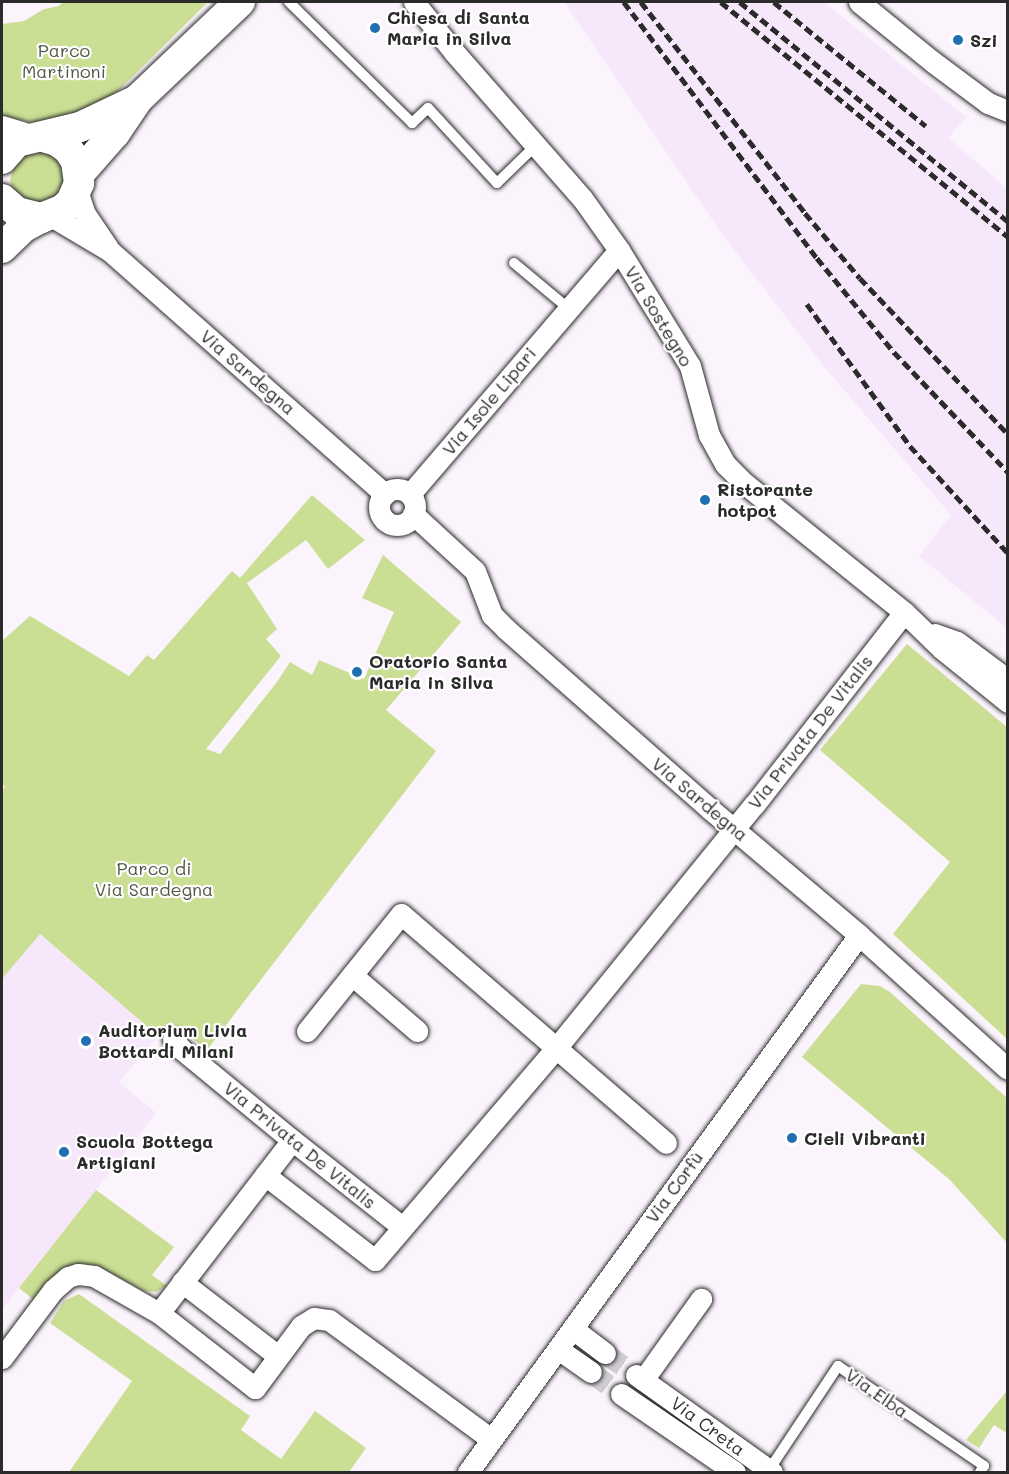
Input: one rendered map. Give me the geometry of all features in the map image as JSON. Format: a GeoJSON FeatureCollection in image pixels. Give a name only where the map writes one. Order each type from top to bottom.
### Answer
{"type":"FeatureCollection","features":[{"type":"Feature","properties":{"kind":"main road"},"geometry":{"type":"LineString","coordinates":[[2,248],[24,227],[71,202],[78,182],[138,99],[240,2]]}},
{"type":"Feature","properties":{"kind":"main road"},"geometry":{"type":"LineString","coordinates":[[2,159],[25,134],[80,127],[138,99]]}},
{"type":"Feature","properties":{"kind":"main road"},"geometry":{"type":"LineString","coordinates":[[25,134],[57,141],[68,149],[76,161],[78,182]]}},
{"type":"Feature","properties":{"kind":"main road"},"geometry":{"type":"LineString","coordinates":[[2,199],[17,212],[46,217]]}},
{"type":"Feature","properties":{"kind":"street","name":"Via Sostegno"},"geometry":{"type":"LineString","coordinates":[[414,2],[535,146],[582,198],[619,250],[690,366],[709,435],[725,464],[744,483],[904,612],[941,648],[1008,702]]}},
{"type":"Feature","properties":{"kind":"street"},"geometry":{"type":"LineString","coordinates":[[860,2],[988,103],[1008,111]]}},
{"type":"Feature","properties":{"kind":"street","name":"Via Sardegna"},"geometry":{"type":"LineString","coordinates":[[78,182],[85,214],[110,251]]}},
{"type":"Feature","properties":{"kind":"street","name":"Via Sardegna"},"geometry":{"type":"LineString","coordinates":[[46,217],[110,251],[385,494]]}},
{"type":"Feature","properties":{"kind":"street","name":"Via Isole Lipari"},"geometry":{"type":"LineString","coordinates":[[412,504],[568,308],[619,250]]}},
{"type":"Feature","properties":{"kind":"street"},"geometry":{"type":"LineString","coordinates":[[396,489],[412,504],[404,523],[391,523],[386,520],[380,508],[385,494],[396,489]]}},
{"type":"Feature","properties":{"kind":"street","name":"Via Sardegna"},"geometry":{"type":"LineString","coordinates":[[412,504],[475,572],[492,615],[733,830],[755,845],[860,936],[1008,1069]]}},
{"type":"Feature","properties":{"kind":"street","name":"Via Privata De Vitalis"},"geometry":{"type":"LineString","coordinates":[[265,1174],[375,1260],[557,1047],[733,830],[904,612]]}},
{"type":"Feature","properties":{"kind":"street","name":"Via Sostegno"},"geometry":{"type":"LineString","coordinates":[[928,633],[957,642],[1008,680]]}},
{"type":"Feature","properties":{"kind":"street"},"geometry":{"type":"LineString","coordinates":[[307,1031],[401,914],[666,1143]]}},
{"type":"Feature","properties":{"kind":"street","name":"Via Corfù"},"geometry":{"type":"LineString","coordinates":[[468,1473],[697,1154],[860,936]]}},
{"type":"Feature","properties":{"kind":"street"},"geometry":{"type":"LineString","coordinates":[[352,975],[417,1031]]}},
{"type":"Feature","properties":{"kind":"street","name":"Via Privata De Vitalis"},"geometry":{"type":"LineString","coordinates":[[173,1039],[180,1048],[292,1140],[402,1227]]}},
{"type":"Feature","properties":{"kind":"street","name":"Via Privata De Vitalis"},"geometry":{"type":"LineString","coordinates":[[159,1313],[292,1140]]}},
{"type":"Feature","properties":{"kind":"street"},"geometry":{"type":"LineString","coordinates":[[2,1358],[53,1290],[68,1277],[78,1274],[94,1276],[159,1313],[255,1388],[301,1326],[314,1318],[329,1320],[491,1439]]}},
{"type":"Feature","properties":{"kind":"street"},"geometry":{"type":"LineString","coordinates":[[182,1282],[278,1356]]}},
{"type":"Feature","properties":{"kind":"street","name":"Via Creta"},"geometry":{"type":"LineString","coordinates":[[701,1299],[639,1377],[770,1472]]}},
{"type":"Feature","properties":{"kind":"street"},"geometry":{"type":"LineString","coordinates":[[573,1329],[605,1353]]}},
{"type":"Feature","properties":{"kind":"street"},"geometry":{"type":"LineString","coordinates":[[558,1349],[591,1372]]}},
{"type":"Feature","properties":{"kind":"street","name":"Via Creta"},"geometry":{"type":"LineString","coordinates":[[621,1394],[735,1473]]}},
{"type":"Feature","properties":{"kind":"lane"},"geometry":{"type":"LineString","coordinates":[[290,2],[412,123],[428,108],[497,183],[535,146]]}},
{"type":"Feature","properties":{"kind":"lane"},"geometry":{"type":"LineString","coordinates":[[514,263],[568,308]]}},
{"type":"Feature","properties":{"kind":"lane","name":"Via Elba"},"geometry":{"type":"LineString","coordinates":[[770,1472],[790,1434],[838,1366],[984,1466],[980,1473]]}},
{"type":"Feature","properties":{"kind":"shaded area"},"geometry":{"type":"Polygon","coordinates":[[[564,2],[824,2],[966,117],[948,138],[1007,188],[1007,628],[919,556],[951,515],[826,369],[722,234],[564,2]]]}},
{"type":"Feature","properties":{"kind":"shaded area","name":"Scuola Bottega Artigiani"},"geometry":{"type":"Polygon","coordinates":[[[39,934],[158,1036],[119,1082],[156,1113],[2,1310],[2,979],[39,934]]]}},
{"type":"Feature","properties":{"kind":"green space","name":"Parco Martinoni"},"geometry":{"type":"Polygon","coordinates":[[[63,2],[208,2],[117,92],[90,110],[35,122],[2,117],[2,24],[24,21],[44,9],[59,6],[63,2]]]}},
{"type":"Feature","properties":{"kind":"green space"},"geometry":{"type":"Polygon","coordinates":[[[36,148],[61,158],[65,193],[33,207],[12,190],[10,181],[14,163],[19,156],[36,148]]]}},
{"type":"Feature","properties":{"kind":"green space","name":"Parco di Via Sardegna"},"geometry":{"type":"Polygon","coordinates":[[[312,495],[365,540],[328,569],[306,540],[247,583],[277,629],[266,639],[281,656],[206,749],[220,754],[290,662],[312,675],[319,660],[364,679],[394,612],[362,598],[383,555],[461,622],[386,710],[436,751],[207,1050],[171,1022],[158,1036],[40,934],[2,979],[2,791],[5,787],[2,783],[2,641],[30,616],[129,676],[147,655],[154,660],[232,571],[240,578],[312,495]]]}},
{"type":"Feature","properties":{"kind":"green space"},"geometry":{"type":"Polygon","coordinates":[[[907,644],[1007,727],[1007,1039],[893,934],[950,862],[820,750],[907,644]]]}},
{"type":"Feature","properties":{"kind":"green space"},"geometry":{"type":"Polygon","coordinates":[[[861,984],[880,986],[890,992],[1007,1098],[1007,1243],[949,1179],[802,1057],[861,984]]]}},
{"type":"Feature","properties":{"kind":"green space"},"geometry":{"type":"Polygon","coordinates":[[[96,1190],[174,1247],[152,1275],[167,1286],[156,1292],[145,1291],[97,1268],[34,1300],[19,1288],[96,1190]]]}},
{"type":"Feature","properties":{"kind":"green space"},"geometry":{"type":"Polygon","coordinates":[[[79,1294],[250,1416],[241,1430],[281,1459],[315,1411],[366,1448],[349,1472],[69,1472],[132,1381],[50,1323],[64,1301],[79,1294]]]}},
{"type":"Feature","properties":{"kind":"green space"},"geometry":{"type":"Polygon","coordinates":[[[1007,1391],[1007,1429],[1005,1432],[994,1425],[979,1448],[966,1440],[1007,1391]]]}},
{"type":"Feature","properties":{"kind":"tunnel"},"geometry":{"type":"LineString","coordinates":[[605,1353],[636,1375]]}},
{"type":"Feature","properties":{"kind":"tunnel"},"geometry":{"type":"LineString","coordinates":[[591,1372],[621,1394]]}},
{"type":"Feature","properties":{"kind":"railway"},"geometry":{"type":"LineString","coordinates":[[624,2],[817,258],[894,352],[1008,472]]}},
{"type":"Feature","properties":{"kind":"railway"},"geometry":{"type":"LineString","coordinates":[[641,2],[805,213],[860,278],[1008,434]]}},
{"type":"Feature","properties":{"kind":"railway"},"geometry":{"type":"LineString","coordinates":[[721,2],[1008,237]]}},
{"type":"Feature","properties":{"kind":"railway"},"geometry":{"type":"LineString","coordinates":[[740,2],[1008,221]]}},
{"type":"Feature","properties":{"kind":"railway"},"geometry":{"type":"LineString","coordinates":[[774,2],[926,126]]}},
{"type":"Feature","properties":{"kind":"railway"},"geometry":{"type":"LineString","coordinates":[[807,304],[910,446],[1008,553]]}},
{"type":"Feature","properties":{"kind":"place","name":"Chiesa di Santa Maria in Silva"},"geometry":{"type":"Point","coordinates":[375,28]}},
{"type":"Feature","properties":{"kind":"place","name":"Szi"},"geometry":{"type":"Point","coordinates":[958,40]}},
{"type":"Feature","properties":{"kind":"place","name":"Ristorante hotpot"},"geometry":{"type":"Point","coordinates":[705,500]}},
{"type":"Feature","properties":{"kind":"place","name":"Oratorio Santa Maria in Silva"},"geometry":{"type":"Point","coordinates":[357,672]}},
{"type":"Feature","properties":{"kind":"place","name":"Auditorium Livia Bottardi Milani"},"geometry":{"type":"Point","coordinates":[86,1041]}},
{"type":"Feature","properties":{"kind":"place","name":"Cieli Vibranti"},"geometry":{"type":"Point","coordinates":[792,1138]}},
{"type":"Feature","properties":{"kind":"place","name":"Scuola Bottega Artigiani"},"geometry":{"type":"Point","coordinates":[64,1152]}}]}
